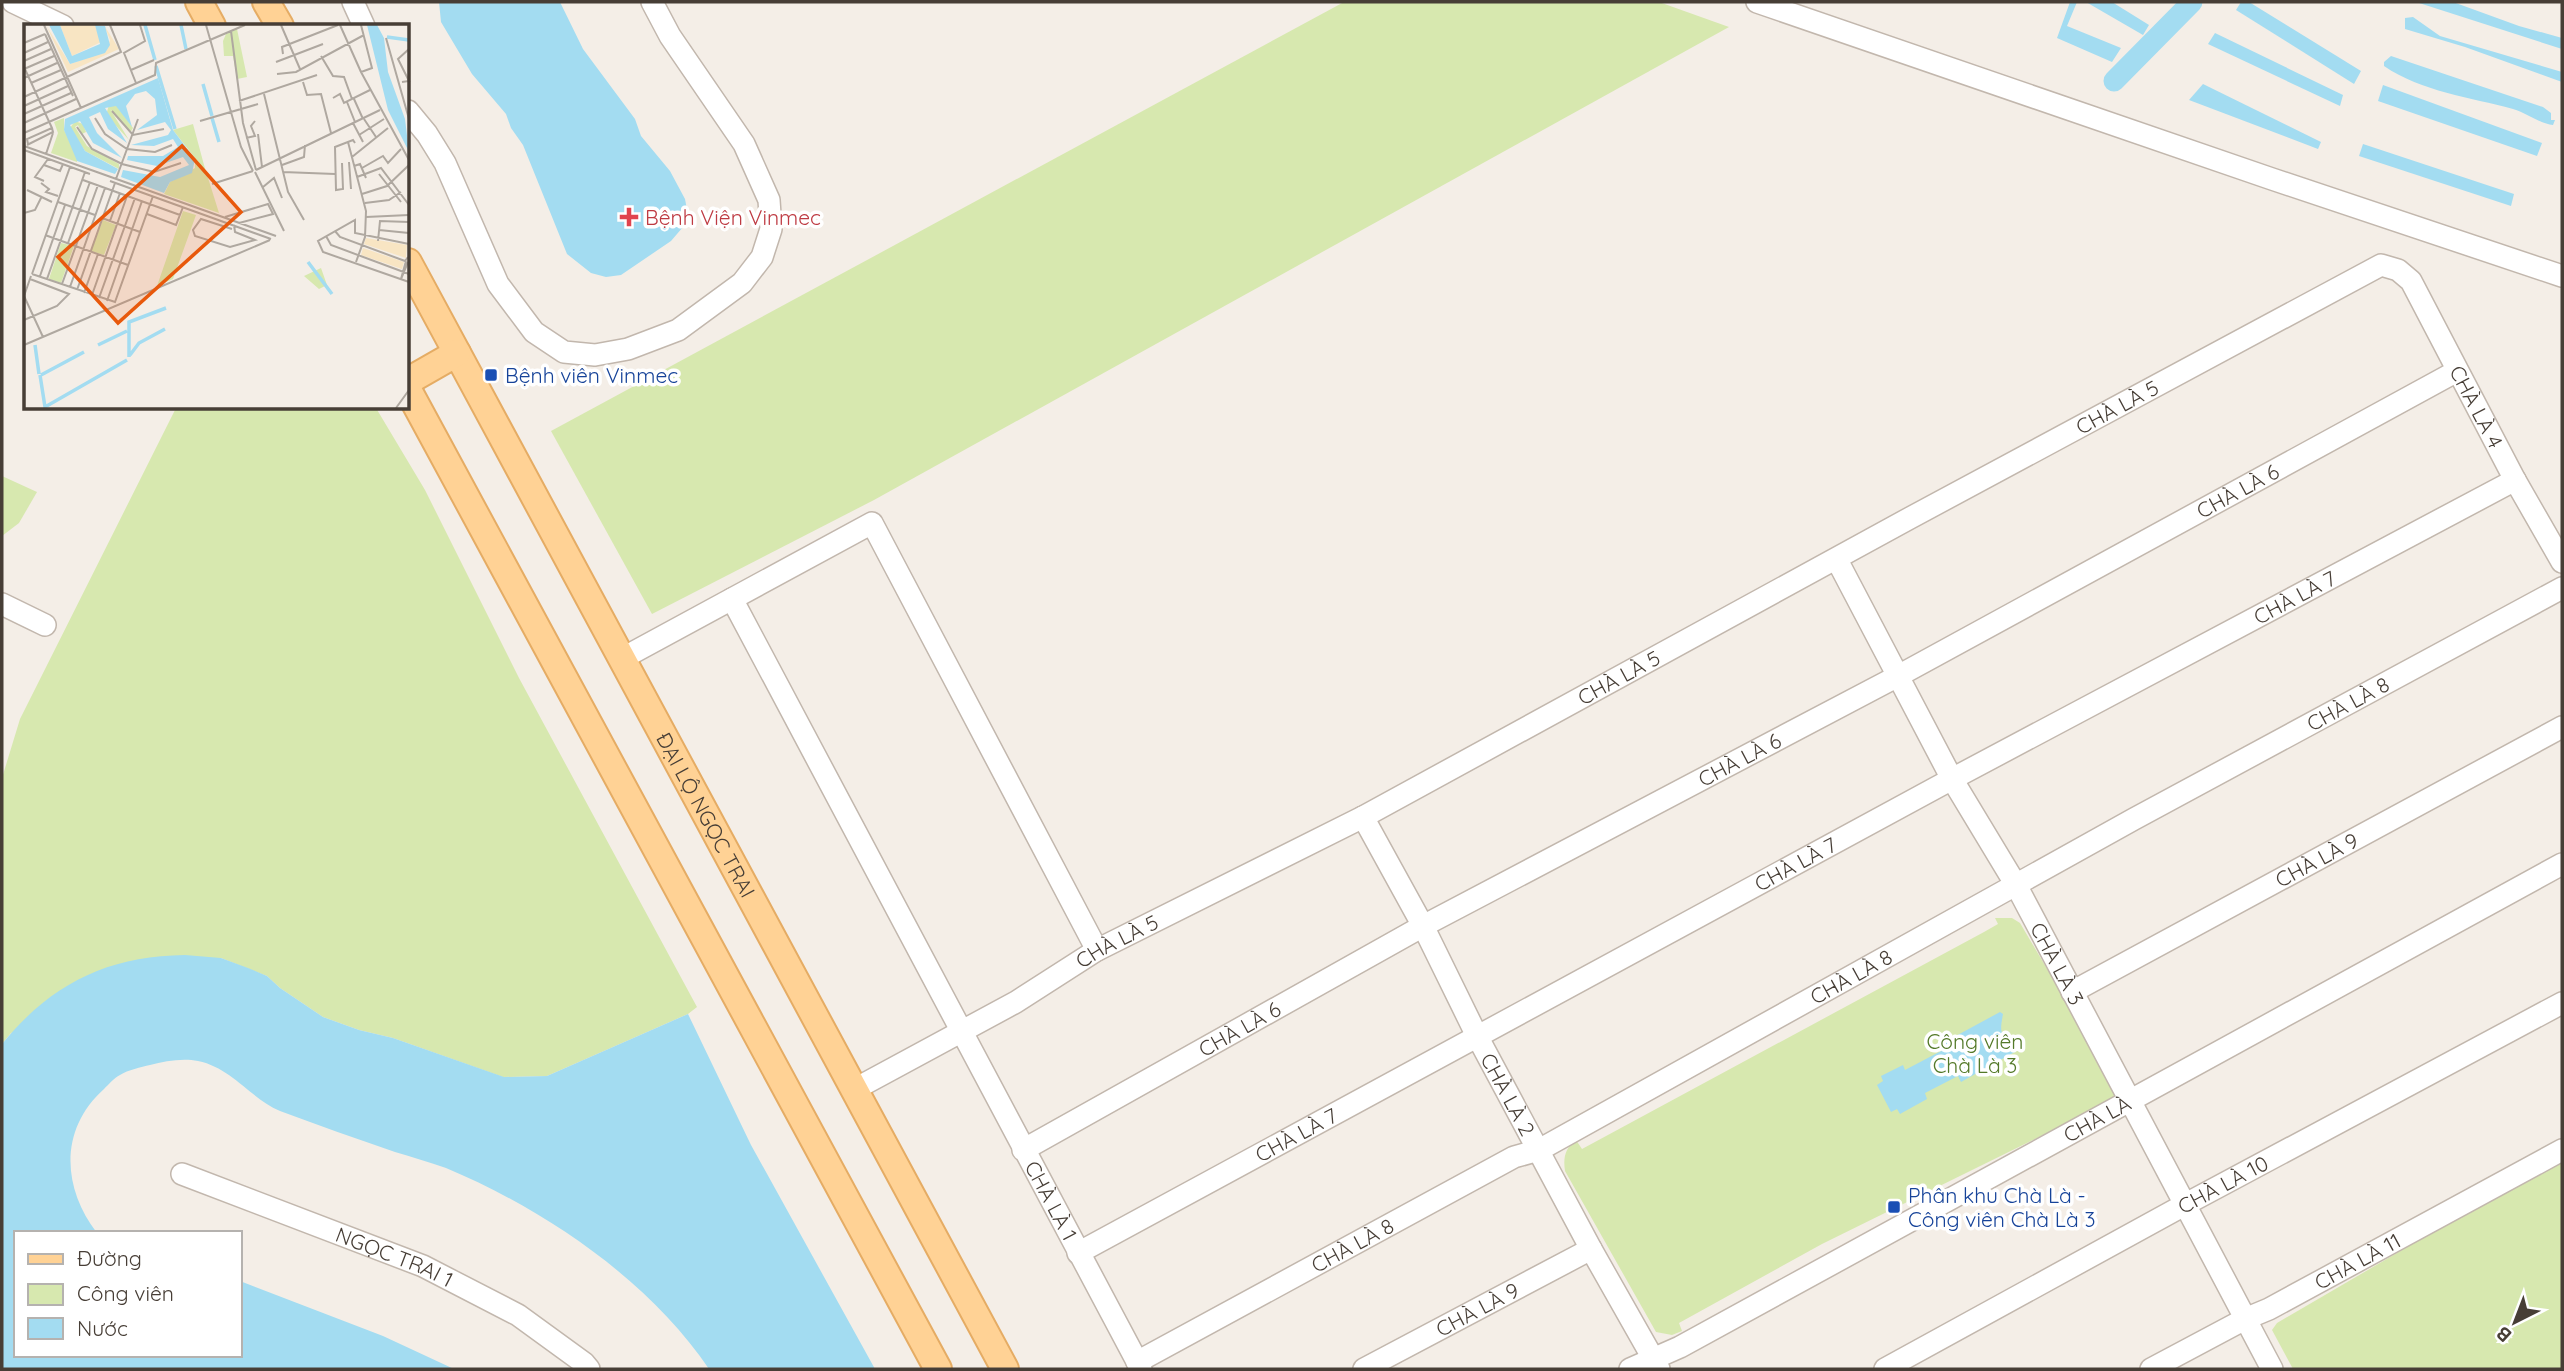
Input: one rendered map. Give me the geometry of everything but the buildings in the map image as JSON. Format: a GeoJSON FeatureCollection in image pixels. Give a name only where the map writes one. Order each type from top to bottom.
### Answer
{"type":"FeatureCollection","features":[{"type":"Feature","properties":{"kind":"main road"},"geometry":{"type":"LineString","coordinates":[[199,2],[211,24]]}},
{"type":"Feature","properties":{"kind":"main road"},"geometry":{"type":"LineString","coordinates":[[266,2],[278,24]]}},
{"type":"Feature","properties":{"kind":"main road","name":"ĐẠI LỘ NGỌC TRAI"},"geometry":{"type":"LineString","coordinates":[[410,266],[1005,1369]]}},
{"type":"Feature","properties":{"kind":"main road"},"geometry":{"type":"LineString","coordinates":[[410,380],[457,353]]}},
{"type":"Feature","properties":{"kind":"main road"},"geometry":{"type":"LineString","coordinates":[[410,394],[938,1369]]}},
{"type":"Feature","properties":{"kind":"street"},"geometry":{"type":"LineString","coordinates":[[13,2],[59,24]]}},
{"type":"Feature","properties":{"kind":"street"},"geometry":{"type":"LineString","coordinates":[[353,2],[364,24]]}},
{"type":"Feature","properties":{"kind":"street"},"geometry":{"type":"LineString","coordinates":[[410,113],[428,134],[445,163],[498,284],[534,332],[564,352],[595,355],[628,349],[678,330],[742,284],[762,257],[771,229],[769,200],[744,144],[670,36],[652,2]]}},
{"type":"Feature","properties":{"kind":"street"},"geometry":{"type":"LineString","coordinates":[[1757,2],[2562,276]]}},
{"type":"Feature","properties":{"kind":"street","name":"CHÀ LÀ 4"},"geometry":{"type":"LineString","coordinates":[[2381,265],[2398,270],[2411,281],[2515,480],[2562,562]]}},
{"type":"Feature","properties":{"kind":"street","name":"CHÀ LÀ 5"},"geometry":{"type":"LineString","coordinates":[[855,1089],[1016,1002],[1097,950],[1363,817],[2381,265]]}},
{"type":"Feature","properties":{"kind":"street","name":"CHÀ LÀ 6"},"geometry":{"type":"LineString","coordinates":[[1023,1150],[1423,926],[1898,676],[2457,371]]}},
{"type":"Feature","properties":{"kind":"street","name":"CHÀ LÀ 7"},"geometry":{"type":"LineString","coordinates":[[1078,1253],[1952,779],[2515,480]]}},
{"type":"Feature","properties":{"kind":"street"},"geometry":{"type":"LineString","coordinates":[[623,658],[872,523],[1097,950]]}},
{"type":"Feature","properties":{"kind":"street","name":"CHÀ LÀ 3"},"geometry":{"type":"LineString","coordinates":[[1837,560],[1952,779],[2016,885],[2272,1369]]}},
{"type":"Feature","properties":{"kind":"street","name":"CHÀ LÀ 8"},"geometry":{"type":"LineString","coordinates":[[1139,1365],[1514,1157],[1539,1150],[2016,885],[2562,588]]}},
{"type":"Feature","properties":{"kind":"street","name":"CHÀ LÀ 1"},"geometry":{"type":"LineString","coordinates":[[732,599],[1139,1365]]}},
{"type":"Feature","properties":{"kind":"street"},"geometry":{"type":"LineString","coordinates":[[2,604],[46,625]]}},
{"type":"Feature","properties":{"kind":"street","name":"CHÀ LÀ 9"},"geometry":{"type":"LineString","coordinates":[[2072,992],[2562,727]]}},
{"type":"Feature","properties":{"kind":"street","name":"CHÀ LÀ 2"},"geometry":{"type":"LineString","coordinates":[[1363,817],[1423,926],[1478,1037],[1591,1249],[1657,1364]]}},
{"type":"Feature","properties":{"kind":"street","name":"CHÀ LÀ"},"geometry":{"type":"LineString","coordinates":[[1630,1369],[1657,1364],[1680,1347],[2562,864]]}},
{"type":"Feature","properties":{"kind":"street","name":"CHÀ LÀ 10"},"geometry":{"type":"LineString","coordinates":[[1885,1369],[2562,1003]]}},
{"type":"Feature","properties":{"kind":"street","name":"CHÀ LÀ 11"},"geometry":{"type":"LineString","coordinates":[[2151,1369],[2269,1309],[2562,1150]]}},
{"type":"Feature","properties":{"kind":"street","name":"NGỌC TRAI 1"},"geometry":{"type":"LineString","coordinates":[[182,1174],[423,1266],[518,1315],[589,1369]]}},
{"type":"Feature","properties":{"kind":"street","name":"CHÀ LÀ 9"},"geometry":{"type":"LineString","coordinates":[[1364,1369],[1591,1249]]}},
{"type":"Feature","properties":{"kind":"green space"},"geometry":{"type":"Polygon","coordinates":[[[1344,2],[1659,2],[1729,27],[874,500],[652,614],[551,431],[1344,2]]]}},
{"type":"Feature","properties":{"kind":"green space"},"geometry":{"type":"Polygon","coordinates":[[[175,410],[377,410],[425,490],[519,678],[697,1007],[688,1014],[547,1076],[503,1077],[393,1038],[359,1030],[323,1017],[267,976],[221,958],[11,1033],[2,1044],[2,778],[20,719],[175,410]]]}},
{"type":"Feature","properties":{"kind":"green space"},"geometry":{"type":"Polygon","coordinates":[[[2,476],[37,492],[19,523],[2,536],[2,476]]]}},
{"type":"Feature","properties":{"kind":"green space","name":"Công viên Chà Là 3"},"geometry":{"type":"Polygon","coordinates":[[[1995,918],[2012,918],[2020,923],[2122,1096],[1822,1244],[1679,1323],[1682,1331],[1672,1335],[1656,1332],[1565,1171],[1569,1146],[1576,1140],[1582,1149],[1984,932],[1998,924],[1995,918]]]}},
{"type":"Feature","properties":{"kind":"green space"},"geometry":{"type":"Polygon","coordinates":[[[2562,1162],[2562,1369],[2293,1369],[2272,1330],[2277,1323],[2433,1232],[2562,1162]]]}},
{"type":"Feature","properties":{"kind":"water"},"geometry":{"type":"Polygon","coordinates":[[[439,2],[560,2],[583,49],[635,119],[641,136],[670,171],[685,199],[689,220],[671,241],[621,275],[606,277],[591,273],[567,254],[523,145],[511,128],[506,114],[472,74],[441,22],[439,2]]]}},
{"type":"Feature","properties":{"kind":"water"},"geometry":{"type":"Polygon","coordinates":[[[2070,2],[2077,2],[2067,26],[2121,48],[2112,62],[2057,38],[2070,2]]]}},
{"type":"Feature","properties":{"kind":"water"},"geometry":{"type":"Polygon","coordinates":[[[2086,2],[2112,2],[2149,25],[2143,35],[2086,2]]]}},
{"type":"Feature","properties":{"kind":"water"},"geometry":{"type":"Polygon","coordinates":[[[2241,2],[2249,2],[2361,71],[2354,84],[2236,10],[2241,2]]]}},
{"type":"Feature","properties":{"kind":"water"},"geometry":{"type":"Polygon","coordinates":[[[2416,2],[2453,2],[2562,38],[2562,49],[2416,2]]]}},
{"type":"Feature","properties":{"kind":"water"},"geometry":{"type":"Polygon","coordinates":[[[2413,17],[2440,36],[2562,72],[2562,82],[2465,47],[2405,29],[2405,18],[2413,17]]]}},
{"type":"Feature","properties":{"kind":"water"},"geometry":{"type":"Polygon","coordinates":[[[2215,33],[2343,95],[2340,106],[2208,44],[2215,33]]]}},
{"type":"Feature","properties":{"kind":"water"},"geometry":{"type":"Polygon","coordinates":[[[2391,56],[2543,107],[2551,113],[2551,120],[2555,120],[2553,125],[2513,109],[2414,82],[2384,66],[2384,62],[2391,56]]]}},
{"type":"Feature","properties":{"kind":"water"},"geometry":{"type":"Polygon","coordinates":[[[2203,84],[2321,142],[2318,149],[2189,100],[2203,84]]]}},
{"type":"Feature","properties":{"kind":"water"},"geometry":{"type":"Polygon","coordinates":[[[2383,85],[2542,143],[2537,156],[2378,101],[2383,85]]]}},
{"type":"Feature","properties":{"kind":"water"},"geometry":{"type":"Polygon","coordinates":[[[2363,144],[2514,194],[2511,206],[2359,156],[2363,144]]]}},
{"type":"Feature","properties":{"kind":"water"},"geometry":{"type":"Polygon","coordinates":[[[185,955],[221,958],[267,976],[323,1017],[504,1077],[547,1076],[688,1014],[751,1145],[875,1369],[709,1369],[684,1336],[625,1277],[592,1250],[520,1204],[446,1168],[280,1111],[259,1099],[221,1070],[198,1061],[186,1060],[168,1061],[118,1076],[89,1105],[79,1122],[70,1159],[72,1178],[85,1216],[96,1231],[14,1231],[14,1357],[242,1357],[242,1282],[383,1336],[454,1369],[2,1369],[2,1044],[40,1005],[83,977],[130,961],[185,955]]]}},
{"type":"Feature","properties":{"kind":"water"},"geometry":{"type":"Polygon","coordinates":[[[2000,1012],[2003,1014],[2003,1035],[2021,1044],[2022,1048],[1961,1082],[1958,1076],[1925,1093],[1927,1099],[1900,1114],[1897,1109],[1891,1112],[1877,1085],[1883,1081],[1881,1076],[1903,1065],[1905,1070],[1943,1050],[1941,1044],[2000,1012]]]}},
{"type":"Feature","properties":{"kind":"waterway"},"geometry":{"type":"LineString","coordinates":[[2114,81],[2192,2]]}},
{"type":"Feature","properties":{"kind":"place","name":"Bệnh Viện Vinmec"},"geometry":{"type":"Point","coordinates":[629,217]}},
{"type":"Feature","properties":{"kind":"place","name":"Bệnh viên Vinmec"},"geometry":{"type":"Point","coordinates":[491,375]}},
{"type":"Feature","properties":{"kind":"place","name":"Phân khu Chà Là - Công viên Chà Là 3"},"geometry":{"type":"Point","coordinates":[1894,1207]}}]}
